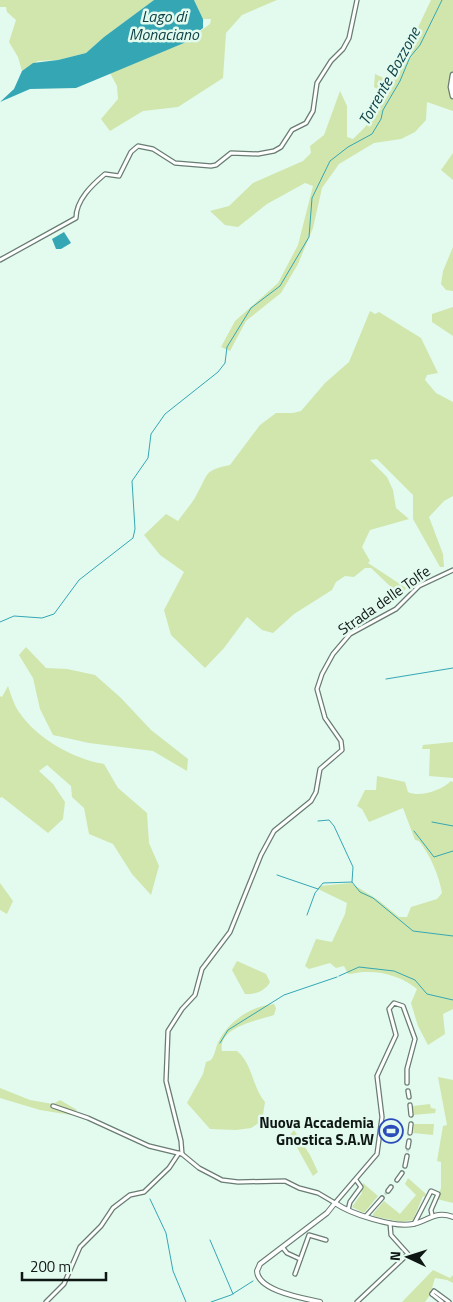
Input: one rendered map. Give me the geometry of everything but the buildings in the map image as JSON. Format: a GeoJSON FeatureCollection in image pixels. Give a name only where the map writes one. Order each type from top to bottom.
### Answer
{"type":"FeatureCollection","features":[{"type":"Feature","properties":{"kind":"main road"},"geometry":{"type":"LineString","coordinates":[[453,75],[451,86],[453,96]]}},
{"type":"Feature","properties":{"kind":"street"},"geometry":{"type":"LineString","coordinates":[[0,260],[76,218],[76,212],[82,198],[104,174],[119,176],[131,152],[138,146],[153,149],[175,163],[211,166],[216,165],[231,153],[267,153],[278,149],[292,130],[306,123],[310,118],[317,83],[349,38],[357,0]]}},
{"type":"Feature","properties":{"kind":"street","name":"Strada delle Tolfe"},"geometry":{"type":"LineString","coordinates":[[180,1154],[182,1141],[166,1081],[168,1031],[182,1009],[195,995],[202,969],[230,932],[258,862],[274,831],[311,801],[316,792],[320,769],[342,750],[341,741],[324,714],[317,689],[319,680],[333,654],[350,634],[396,609],[419,586],[453,570]]}},
{"type":"Feature","properties":{"kind":"street"},"geometry":{"type":"LineString","coordinates":[[320,1302],[283,1292],[259,1280],[258,1266],[327,1213],[377,1154],[382,1118],[377,1077],[396,1035],[395,1025],[389,1009],[393,1003],[403,1006],[415,1038],[407,1069],[407,1083]]}},
{"type":"Feature","properties":{"kind":"street"},"geometry":{"type":"LineString","coordinates":[[408,1091],[409,1097]]}},
{"type":"Feature","properties":{"kind":"street"},"geometry":{"type":"LineString","coordinates":[[410,1105],[411,1115]]}},
{"type":"Feature","properties":{"kind":"street"},"geometry":{"type":"LineString","coordinates":[[53,1106],[88,1118],[149,1146],[180,1154],[198,1168],[222,1180],[238,1182],[284,1181],[299,1188],[318,1193],[341,1208],[390,1223],[414,1224],[442,1214],[453,1218]]}},
{"type":"Feature","properties":{"kind":"street"},"geometry":{"type":"LineString","coordinates":[[410,1124],[410,1133]]}},
{"type":"Feature","properties":{"kind":"street"},"geometry":{"type":"LineString","coordinates":[[408,1147],[409,1141]]}},
{"type":"Feature","properties":{"kind":"street"},"geometry":{"type":"LineString","coordinates":[[46,1302],[64,1284],[80,1247],[101,1226],[113,1208],[130,1195],[144,1192],[169,1168],[180,1154]]}},
{"type":"Feature","properties":{"kind":"street"},"geometry":{"type":"LineString","coordinates":[[405,1166],[407,1156]]}},
{"type":"Feature","properties":{"kind":"street"},"geometry":{"type":"LineString","coordinates":[[397,1180],[402,1173]]}},
{"type":"Feature","properties":{"kind":"street"},"geometry":{"type":"LineString","coordinates":[[348,1210],[350,1202],[360,1188],[360,1184],[356,1180]]}},
{"type":"Feature","properties":{"kind":"street"},"geometry":{"type":"LineString","coordinates":[[388,1191],[392,1186]]}},
{"type":"Feature","properties":{"kind":"street"},"geometry":{"type":"LineString","coordinates":[[414,1224],[431,1191],[438,1194],[431,1210],[432,1216]]}},
{"type":"Feature","properties":{"kind":"street"},"geometry":{"type":"LineString","coordinates":[[366,1216],[382,1198]]}},
{"type":"Feature","properties":{"kind":"street"},"geometry":{"type":"LineString","coordinates":[[327,1213],[341,1208]]}},
{"type":"Feature","properties":{"kind":"street"},"geometry":{"type":"LineString","coordinates":[[419,1215],[421,1221]]}},
{"type":"Feature","properties":{"kind":"street"},"geometry":{"type":"LineString","coordinates":[[357,1302],[408,1254],[391,1235],[390,1223]]}},
{"type":"Feature","properties":{"kind":"street"},"geometry":{"type":"LineString","coordinates":[[295,1274],[309,1235],[326,1240]]}},
{"type":"Feature","properties":{"kind":"street"},"geometry":{"type":"LineString","coordinates":[[283,1248],[287,1253],[300,1259]]}},
{"type":"Feature","properties":{"kind":"street"},"geometry":{"type":"LineString","coordinates":[[442,1302],[432,1294],[433,1291],[449,1302]]}},
{"type":"Feature","properties":{"kind":"green space"},"geometry":{"type":"Polygon","coordinates":[[[0,0],[154,0],[104,37],[86,53],[58,60],[38,61],[22,71],[18,57],[9,42],[16,20],[7,12],[6,7],[0,7],[0,0]]]}},
{"type":"Feature","properties":{"kind":"green space"},"geometry":{"type":"Polygon","coordinates":[[[194,0],[277,0],[242,15],[226,33],[223,78],[178,107],[143,111],[110,131],[101,119],[118,99],[117,86],[110,73],[184,43],[210,24],[211,19],[203,19],[194,0]]]}},
{"type":"Feature","properties":{"kind":"green space"},"geometry":{"type":"Polygon","coordinates":[[[431,0],[453,0],[453,111],[427,102],[426,120],[415,132],[401,139],[374,143],[339,164],[322,188],[313,228],[298,264],[281,293],[246,321],[230,351],[221,347],[235,321],[278,283],[298,245],[313,186],[305,183],[267,204],[238,227],[225,225],[210,211],[229,206],[253,183],[303,161],[311,153],[310,146],[324,135],[340,91],[347,106],[347,137],[353,139],[368,124],[383,101],[385,94],[374,87],[375,74],[392,82],[431,0]]]}},
{"type":"Feature","properties":{"kind":"green space"},"geometry":{"type":"Polygon","coordinates":[[[453,153],[453,180],[441,170],[453,153]]]}},
{"type":"Feature","properties":{"kind":"green space"},"geometry":{"type":"Polygon","coordinates":[[[453,247],[453,291],[446,290],[441,284],[443,271],[453,247]]]}},
{"type":"Feature","properties":{"kind":"green space"},"geometry":{"type":"Polygon","coordinates":[[[453,307],[453,336],[432,322],[432,314],[453,307]]]}},
{"type":"Feature","properties":{"kind":"green space"},"geometry":{"type":"Polygon","coordinates":[[[370,311],[375,314],[379,312],[421,338],[438,373],[427,375],[425,380],[436,393],[453,402],[453,496],[444,501],[429,517],[443,554],[444,567],[440,567],[413,519],[413,495],[377,459],[370,460],[387,477],[393,490],[396,508],[409,519],[370,530],[362,547],[370,561],[368,563],[406,588],[401,596],[402,589],[392,588],[371,568],[365,568],[354,577],[345,576],[336,582],[332,590],[294,614],[273,633],[262,630],[247,617],[224,648],[205,668],[171,635],[164,610],[184,572],[160,555],[144,535],[166,514],[178,521],[195,498],[208,474],[215,469],[230,465],[260,425],[276,413],[301,411],[325,383],[349,362],[370,311]]]}},
{"type":"Feature","properties":{"kind":"green space"},"geometry":{"type":"Polygon","coordinates":[[[26,647],[46,668],[67,669],[95,675],[121,698],[151,730],[188,759],[187,771],[153,751],[89,743],[53,735],[40,709],[33,678],[19,655],[26,647]]]}},
{"type":"Feature","properties":{"kind":"green space"},"geometry":{"type":"Polygon","coordinates":[[[8,686],[17,709],[36,731],[57,746],[81,758],[104,764],[118,788],[147,813],[149,843],[159,866],[151,895],[132,874],[113,844],[89,834],[84,808],[72,797],[71,786],[47,765],[39,771],[53,784],[65,802],[63,819],[48,833],[2,797],[0,798],[0,696],[2,697],[8,686]]]}},
{"type":"Feature","properties":{"kind":"green space"},"geometry":{"type":"Polygon","coordinates":[[[453,742],[453,778],[429,776],[430,749],[422,749],[423,745],[453,742]]]}},
{"type":"Feature","properties":{"kind":"green space"},"geometry":{"type":"Polygon","coordinates":[[[377,776],[405,782],[408,792],[413,794],[425,794],[451,781],[453,782],[453,1009],[443,1014],[445,1034],[428,1045],[418,1026],[411,1003],[417,989],[411,985],[399,978],[378,973],[362,972],[348,974],[344,966],[336,968],[330,963],[309,969],[305,966],[316,939],[332,942],[345,914],[347,903],[318,889],[319,886],[351,883],[378,900],[399,917],[407,917],[411,907],[437,899],[442,893],[439,879],[427,852],[419,841],[415,840],[403,808],[369,822],[362,809],[357,806],[365,790],[376,790],[377,776]]]}},
{"type":"Feature","properties":{"kind":"green space"},"geometry":{"type":"Polygon","coordinates":[[[0,883],[13,901],[7,914],[0,910],[0,883]]]}},
{"type":"Feature","properties":{"kind":"green space"},"geometry":{"type":"Polygon","coordinates":[[[237,961],[266,974],[270,982],[268,985],[259,992],[245,994],[232,970],[237,961]]]}},
{"type":"Feature","properties":{"kind":"green space"},"geometry":{"type":"Polygon","coordinates":[[[274,1004],[276,1008],[274,1015],[232,1030],[222,1043],[222,1051],[237,1051],[246,1062],[257,1090],[265,1102],[262,1121],[251,1128],[236,1130],[210,1129],[187,1103],[203,1074],[206,1062],[211,1060],[226,1030],[240,1017],[256,1008],[274,1004]]]}},
{"type":"Feature","properties":{"kind":"green space"},"geometry":{"type":"Polygon","coordinates":[[[438,1077],[453,1080],[453,1203],[437,1199],[441,1188],[441,1162],[437,1161],[443,1126],[447,1125],[438,1077]]]}},
{"type":"Feature","properties":{"kind":"green space"},"geometry":{"type":"Polygon","coordinates":[[[0,1088],[30,1100],[53,1104],[60,1100],[77,1110],[71,1115],[40,1110],[0,1098],[0,1088]]]}},
{"type":"Feature","properties":{"kind":"green space"},"geometry":{"type":"Polygon","coordinates":[[[430,1104],[431,1108],[436,1109],[435,1113],[413,1115],[413,1106],[430,1104]]]}},
{"type":"Feature","properties":{"kind":"green space"},"geometry":{"type":"Polygon","coordinates":[[[414,1124],[434,1124],[433,1135],[413,1133],[414,1124]]]}},
{"type":"Feature","properties":{"kind":"green space"},"geometry":{"type":"Polygon","coordinates":[[[294,1130],[318,1172],[313,1176],[290,1135],[294,1130]]]}},
{"type":"Feature","properties":{"kind":"green space"},"geometry":{"type":"Polygon","coordinates":[[[408,1178],[426,1194],[425,1197],[423,1196],[413,1220],[401,1222],[373,1216],[384,1201],[400,1214],[416,1195],[405,1184],[408,1178]]]}},
{"type":"Feature","properties":{"kind":"green space"},"geometry":{"type":"Polygon","coordinates":[[[363,1183],[378,1196],[364,1213],[352,1207],[362,1193],[363,1183]]]}},
{"type":"Feature","properties":{"kind":"green space"},"geometry":{"type":"Polygon","coordinates":[[[433,1270],[450,1278],[453,1275],[453,1283],[435,1278],[430,1295],[425,1302],[402,1302],[433,1270]]]}},
{"type":"Feature","properties":{"kind":"water","name":"Lago di Monaciano"},"geometry":{"type":"Polygon","coordinates":[[[154,0],[194,0],[203,19],[203,28],[184,43],[76,88],[30,89],[0,102],[14,89],[22,71],[33,63],[58,60],[86,53],[104,37],[154,0]]]}},
{"type":"Feature","properties":{"kind":"water"},"geometry":{"type":"Polygon","coordinates":[[[64,232],[71,243],[61,249],[56,249],[52,239],[64,232]]]}},
{"type":"Feature","properties":{"kind":"waterway","name":"Torrente Bozzone"},"geometry":{"type":"LineString","coordinates":[[0,622],[14,616],[42,618],[54,614],[79,580],[133,538],[135,529],[132,481],[148,458],[151,434],[165,414],[218,372],[225,363],[227,347],[251,308],[280,286],[309,237],[312,198],[330,161],[348,147],[372,134],[400,81],[410,57],[420,45],[442,0]]}},
{"type":"Feature","properties":{"kind":"waterway"},"geometry":{"type":"LineString","coordinates":[[386,679],[453,668]]}},
{"type":"Feature","properties":{"kind":"waterway"},"geometry":{"type":"LineString","coordinates":[[318,821],[329,820],[334,826],[353,867],[352,882]]}},
{"type":"Feature","properties":{"kind":"waterway"},"geometry":{"type":"LineString","coordinates":[[432,822],[453,826]]}},
{"type":"Feature","properties":{"kind":"waterway"},"geometry":{"type":"LineString","coordinates":[[414,831],[434,857],[453,851]]}},
{"type":"Feature","properties":{"kind":"waterway"},"geometry":{"type":"LineString","coordinates":[[277,875],[318,889]]}},
{"type":"Feature","properties":{"kind":"waterway"},"geometry":{"type":"LineString","coordinates":[[307,915],[315,893],[323,883],[352,882],[360,892],[373,898],[413,931],[453,936]]}},
{"type":"Feature","properties":{"kind":"waterway"},"geometry":{"type":"LineString","coordinates":[[339,976],[359,967],[394,971],[415,980],[427,994],[453,1000]]}},
{"type":"Feature","properties":{"kind":"waterway"},"geometry":{"type":"LineString","coordinates":[[220,1043],[228,1030],[284,995],[337,977]]}},
{"type":"Feature","properties":{"kind":"waterway"},"geometry":{"type":"LineString","coordinates":[[150,1199],[166,1233],[173,1271],[186,1302]]}},
{"type":"Feature","properties":{"kind":"waterway"},"geometry":{"type":"LineString","coordinates":[[210,1240],[233,1294]]}},
{"type":"Feature","properties":{"kind":"waterway"},"geometry":{"type":"LineString","coordinates":[[211,1302],[231,1295],[253,1281]]}},
{"type":"Feature","properties":{"kind":"tunnel"},"geometry":{"type":"LineString","coordinates":[[407,1156],[408,1147]]}},
{"type":"Feature","properties":{"kind":"tunnel"},"geometry":{"type":"LineString","coordinates":[[382,1198],[388,1191]]}},
{"type":"Feature","properties":{"kind":"place","name":"Nuova Accademia Gnostica S.A.W"},"geometry":{"type":"Point","coordinates":[391,1131]}}]}
